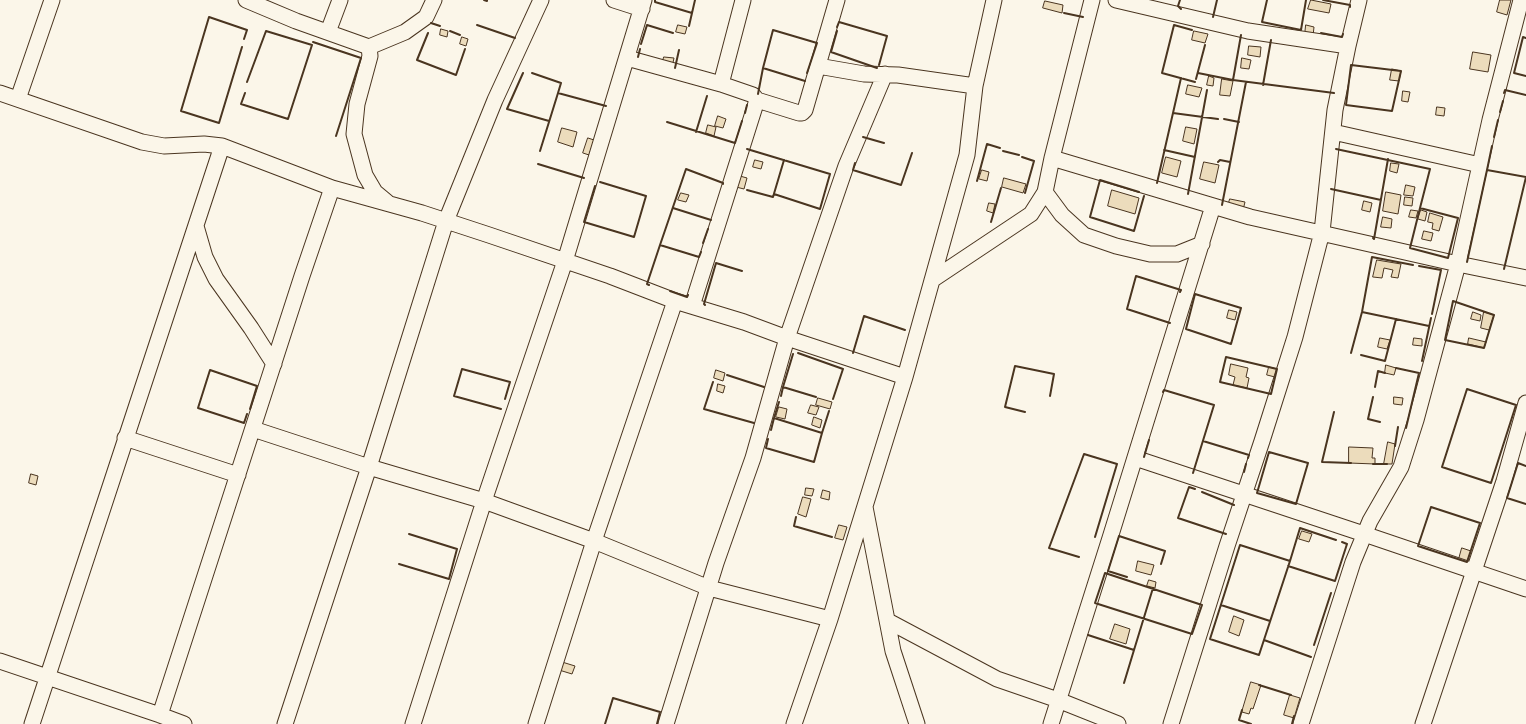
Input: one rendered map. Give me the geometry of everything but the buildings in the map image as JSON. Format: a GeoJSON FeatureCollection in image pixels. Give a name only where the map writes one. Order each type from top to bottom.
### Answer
{"type":"FeatureCollection","features":[{"type":"Feature","properties":{"kind":"street"},"geometry":{"type":"LineString","coordinates":[[18,99],[52,0]]}},
{"type":"Feature","properties":{"kind":"street"},"geometry":{"type":"LineString","coordinates":[[246,0],[369,47],[404,32],[426,16],[434,0]]}},
{"type":"Feature","properties":{"kind":"street"},"geometry":{"type":"LineString","coordinates":[[328,32],[340,0]]}},
{"type":"Feature","properties":{"kind":"street"},"geometry":{"type":"LineString","coordinates":[[285,724],[369,467],[446,221],[495,100],[541,0]]}},
{"type":"Feature","properties":{"kind":"street"},"geometry":{"type":"LineString","coordinates":[[413,724],[484,502],[565,261],[643,4],[614,0]]}},
{"type":"Feature","properties":{"kind":"street"},"geometry":{"type":"LineString","coordinates":[[721,84],[743,0]]}},
{"type":"Feature","properties":{"kind":"street"},"geometry":{"type":"LineString","coordinates":[[627,58],[721,84],[753,95],[757,100],[802,113],[805,110],[837,0]]}},
{"type":"Feature","properties":{"kind":"street"},"geometry":{"type":"LineString","coordinates":[[794,724],[830,619],[905,377],[967,155],[975,86],[994,0]]}},
{"type":"Feature","properties":{"kind":"street"},"geometry":{"type":"LineString","coordinates":[[932,280],[1031,214],[1045,192],[1052,158],[1092,0]]}},
{"type":"Feature","properties":{"kind":"street"},"geometry":{"type":"LineString","coordinates":[[1116,0],[1162,6],[1248,31],[1348,46]]}},
{"type":"Feature","properties":{"kind":"street"},"geometry":{"type":"LineString","coordinates":[[1171,724],[1295,337],[1322,232],[1335,110],[1359,0]]}},
{"type":"Feature","properties":{"kind":"street"},"geometry":{"type":"LineString","coordinates":[[1301,724],[1353,562],[1370,520],[1401,467],[1416,420],[1458,264],[1490,120],[1521,0]]}},
{"type":"Feature","properties":{"kind":"street"},"geometry":{"type":"LineString","coordinates":[[369,47],[370,56],[357,104],[354,134],[365,175],[375,192],[391,205]]}},
{"type":"Feature","properties":{"kind":"street"},"geometry":{"type":"LineString","coordinates":[[818,66],[864,74],[885,74],[975,86]]}},
{"type":"Feature","properties":{"kind":"street"},"geometry":{"type":"LineString","coordinates":[[666,724],[729,522],[752,458],[786,338],[846,166],[885,74]]}},
{"type":"Feature","properties":{"kind":"street"},"geometry":{"type":"LineString","coordinates":[[0,93],[142,142],[164,146],[204,144],[222,146],[332,188],[446,221],[610,276],[675,301],[744,322],[786,338],[905,377]]}},
{"type":"Feature","properties":{"kind":"street"},"geometry":{"type":"LineString","coordinates":[[692,306],[757,100]]}},
{"type":"Feature","properties":{"kind":"street"},"geometry":{"type":"LineString","coordinates":[[1333,132],[1480,165]]}},
{"type":"Feature","properties":{"kind":"street"},"geometry":{"type":"LineString","coordinates":[[32,724],[222,146]]}},
{"type":"Feature","properties":{"kind":"street"},"geometry":{"type":"LineString","coordinates":[[1052,158],[1250,217],[1526,278]]}},
{"type":"Feature","properties":{"kind":"street"},"geometry":{"type":"LineString","coordinates":[[160,715],[302,276],[332,188]]}},
{"type":"Feature","properties":{"kind":"street"},"geometry":{"type":"LineString","coordinates":[[1045,192],[1062,215],[1084,235],[1116,246],[1150,254],[1177,254],[1202,244]]}},
{"type":"Feature","properties":{"kind":"street"},"geometry":{"type":"LineString","coordinates":[[1051,724],[1214,206]]}},
{"type":"Feature","properties":{"kind":"street"},"geometry":{"type":"LineString","coordinates":[[196,226],[205,257],[216,278],[274,364]]}},
{"type":"Feature","properties":{"kind":"street"},"geometry":{"type":"LineString","coordinates":[[536,724],[594,541],[675,301]]}},
{"type":"Feature","properties":{"kind":"street"},"geometry":{"type":"LineString","coordinates":[[1423,724],[1504,480],[1526,403]]}},
{"type":"Feature","properties":{"kind":"street"},"geometry":{"type":"LineString","coordinates":[[253,429],[369,467],[484,502],[594,541],[709,588],[830,619]]}},
{"type":"Feature","properties":{"kind":"street"},"geometry":{"type":"LineString","coordinates":[[125,438],[238,474]]}},
{"type":"Feature","properties":{"kind":"street"},"geometry":{"type":"LineString","coordinates":[[1135,458],[1474,570],[1526,589]]}},
{"type":"Feature","properties":{"kind":"street"},"geometry":{"type":"LineString","coordinates":[[865,506],[893,651],[917,724]]}},
{"type":"Feature","properties":{"kind":"street"},"geometry":{"type":"LineString","coordinates":[[888,622],[997,680],[1058,700],[1118,724]]}},
{"type":"Feature","properties":{"kind":"street"},"geometry":{"type":"LineString","coordinates":[[0,661],[184,724]]}},
{"type":"Feature","properties":{"kind":"wall"},"geometry":{"type":"LineString","coordinates":[[484,0],[487,0]]}},
{"type":"Feature","properties":{"kind":"wall"},"geometry":{"type":"LineString","coordinates":[[655,0],[655,2],[692,13]]}},
{"type":"Feature","properties":{"kind":"wall"},"geometry":{"type":"LineString","coordinates":[[689,26],[695,0]]}},
{"type":"Feature","properties":{"kind":"wall"},"geometry":{"type":"LineString","coordinates":[[1180,0],[1178,6],[1181,9]]}},
{"type":"Feature","properties":{"kind":"wall"},"geometry":{"type":"LineString","coordinates":[[1213,17],[1217,0]]}},
{"type":"Feature","properties":{"kind":"wall"},"geometry":{"type":"LineString","coordinates":[[1267,0],[1262,22],[1301,30],[1306,0]]}},
{"type":"Feature","properties":{"kind":"wall"},"geometry":{"type":"LineString","coordinates":[[1323,0],[1350,5],[1350,7]]}},
{"type":"Feature","properties":{"kind":"wall"},"geometry":{"type":"LineString","coordinates":[[1064,13],[1083,17]]}},
{"type":"Feature","properties":{"kind":"wall"},"geometry":{"type":"LineString","coordinates":[[242,47],[219,123],[181,111],[209,17],[247,30],[244,39]]}},
{"type":"Feature","properties":{"kind":"wall"},"geometry":{"type":"LineString","coordinates":[[837,27],[839,22],[887,36],[879,65]]}},
{"type":"Feature","properties":{"kind":"wall"},"geometry":{"type":"LineString","coordinates":[[431,23],[440,26]]}},
{"type":"Feature","properties":{"kind":"wall"},"geometry":{"type":"LineString","coordinates":[[477,25],[515,38]]}},
{"type":"Feature","properties":{"kind":"wall"},"geometry":{"type":"LineString","coordinates":[[641,44],[647,25],[673,33]]}},
{"type":"Feature","properties":{"kind":"wall"},"geometry":{"type":"LineString","coordinates":[[1192,30],[1174,25],[1162,73],[1195,82]]}},
{"type":"Feature","properties":{"kind":"wall"},"geometry":{"type":"LineString","coordinates":[[805,81],[763,68],[773,30],[817,43],[807,73]]}},
{"type":"Feature","properties":{"kind":"wall"},"geometry":{"type":"LineString","coordinates":[[245,93],[241,104],[288,119],[312,45],[266,31],[247,82]]}},
{"type":"Feature","properties":{"kind":"wall"},"geometry":{"type":"LineString","coordinates":[[450,31],[460,35]]}},
{"type":"Feature","properties":{"kind":"wall"},"geometry":{"type":"LineString","coordinates":[[837,31],[831,52],[877,68]]}},
{"type":"Feature","properties":{"kind":"wall"},"geometry":{"type":"LineString","coordinates":[[428,33],[417,60],[456,75],[465,49]]}},
{"type":"Feature","properties":{"kind":"wall"},"geometry":{"type":"LineString","coordinates":[[1321,33],[1342,37],[1343,34]]}},
{"type":"Feature","properties":{"kind":"wall"},"geometry":{"type":"LineString","coordinates":[[1241,35],[1233,80],[1334,93]]}},
{"type":"Feature","properties":{"kind":"wall"},"geometry":{"type":"LineString","coordinates":[[1526,38],[1523,37],[1514,73],[1526,76]]}},
{"type":"Feature","properties":{"kind":"wall"},"geometry":{"type":"LineString","coordinates":[[1263,85],[1271,40]]}},
{"type":"Feature","properties":{"kind":"wall"},"geometry":{"type":"LineString","coordinates":[[313,42],[361,58],[336,136]]}},
{"type":"Feature","properties":{"kind":"wall"},"geometry":{"type":"LineString","coordinates":[[1196,79],[1205,45]]}},
{"type":"Feature","properties":{"kind":"wall"},"geometry":{"type":"LineString","coordinates":[[638,57],[640,49]]}},
{"type":"Feature","properties":{"kind":"wall"},"geometry":{"type":"LineString","coordinates":[[675,68],[679,50]]}},
{"type":"Feature","properties":{"kind":"wall"},"geometry":{"type":"LineString","coordinates":[[1351,65],[1401,71],[1392,111],[1346,105],[1351,65]]}},
{"type":"Feature","properties":{"kind":"wall"},"geometry":{"type":"LineString","coordinates":[[758,94],[763,68]]}},
{"type":"Feature","properties":{"kind":"wall"},"geometry":{"type":"LineString","coordinates":[[523,73],[507,109],[549,121]]}},
{"type":"Feature","properties":{"kind":"wall"},"geometry":{"type":"LineString","coordinates":[[532,73],[561,83],[558,93]]}},
{"type":"Feature","properties":{"kind":"wall"},"geometry":{"type":"LineString","coordinates":[[1198,73],[1233,80]]}},
{"type":"Feature","properties":{"kind":"wall"},"geometry":{"type":"LineString","coordinates":[[1157,183],[1181,78]]}},
{"type":"Feature","properties":{"kind":"wall"},"geometry":{"type":"LineString","coordinates":[[1222,205],[1246,82]]}},
{"type":"Feature","properties":{"kind":"wall"},"geometry":{"type":"LineString","coordinates":[[1188,194],[1207,90]]}},
{"type":"Feature","properties":{"kind":"wall"},"geometry":{"type":"LineString","coordinates":[[1504,93],[1505,90],[1526,95]]}},
{"type":"Feature","properties":{"kind":"wall"},"geometry":{"type":"LineString","coordinates":[[540,151],[558,93],[606,106]]}},
{"type":"Feature","properties":{"kind":"wall"},"geometry":{"type":"LineString","coordinates":[[696,132],[707,96]]}},
{"type":"Feature","properties":{"kind":"wall"},"geometry":{"type":"LineString","coordinates":[[1500,112],[1503,101]]}},
{"type":"Feature","properties":{"kind":"wall"},"geometry":{"type":"LineString","coordinates":[[745,113],[747,105]]}},
{"type":"Feature","properties":{"kind":"wall"},"geometry":{"type":"LineString","coordinates":[[1173,113],[1218,119]]}},
{"type":"Feature","properties":{"kind":"wall"},"geometry":{"type":"LineString","coordinates":[[1224,119],[1239,122]]}},
{"type":"Feature","properties":{"kind":"wall"},"geometry":{"type":"LineString","coordinates":[[1494,137],[1498,120]]}},
{"type":"Feature","properties":{"kind":"wall"},"geometry":{"type":"LineString","coordinates":[[667,122],[735,143],[742,121]]}},
{"type":"Feature","properties":{"kind":"wall"},"geometry":{"type":"LineString","coordinates":[[863,137],[884,143]]}},
{"type":"Feature","properties":{"kind":"wall"},"geometry":{"type":"LineString","coordinates":[[977,181],[987,144],[1000,148]]}},
{"type":"Feature","properties":{"kind":"wall"},"geometry":{"type":"LineString","coordinates":[[1487,170],[1492,146]]}},
{"type":"Feature","properties":{"kind":"wall"},"geometry":{"type":"LineString","coordinates":[[747,149],[830,174],[820,209],[774,194]]}},
{"type":"Feature","properties":{"kind":"wall"},"geometry":{"type":"LineString","coordinates":[[1336,149],[1430,169],[1420,208]]}},
{"type":"Feature","properties":{"kind":"wall"},"geometry":{"type":"LineString","coordinates":[[1164,150],[1195,157]]}},
{"type":"Feature","properties":{"kind":"wall"},"geometry":{"type":"LineString","coordinates":[[1003,151],[1019,155]]}},
{"type":"Feature","properties":{"kind":"wall"},"geometry":{"type":"LineString","coordinates":[[855,163],[853,170],[901,185],[912,153]]}},
{"type":"Feature","properties":{"kind":"wall"},"geometry":{"type":"LineString","coordinates":[[1022,157],[1034,161],[1025,193]]}},
{"type":"Feature","properties":{"kind":"wall"},"geometry":{"type":"LineString","coordinates":[[1373,238],[1374,239],[1388,159]]}},
{"type":"Feature","properties":{"kind":"wall"},"geometry":{"type":"LineString","coordinates":[[747,190],[773,197],[784,160]]}},
{"type":"Feature","properties":{"kind":"wall"},"geometry":{"type":"LineString","coordinates":[[1218,162],[1220,160],[1230,162]]}},
{"type":"Feature","properties":{"kind":"wall"},"geometry":{"type":"LineString","coordinates":[[538,164],[584,178]]}},
{"type":"Feature","properties":{"kind":"wall"},"geometry":{"type":"LineString","coordinates":[[701,252],[699,257],[660,245],[686,169],[723,184]]}},
{"type":"Feature","properties":{"kind":"wall"},"geometry":{"type":"LineString","coordinates":[[1467,262],[1487,170],[1526,177]]}},
{"type":"Feature","properties":{"kind":"wall"},"geometry":{"type":"LineString","coordinates":[[1504,269],[1526,177]]}},
{"type":"Feature","properties":{"kind":"wall"},"geometry":{"type":"LineString","coordinates":[[1139,192],[1100,180],[1090,217],[1134,231],[1144,196]]}},
{"type":"Feature","properties":{"kind":"wall"},"geometry":{"type":"LineString","coordinates":[[595,186],[584,222],[634,237],[646,196],[600,182]]}},
{"type":"Feature","properties":{"kind":"wall"},"geometry":{"type":"LineString","coordinates":[[991,222],[1001,188]]}},
{"type":"Feature","properties":{"kind":"wall"},"geometry":{"type":"LineString","coordinates":[[1331,189],[1381,200]]}},
{"type":"Feature","properties":{"kind":"wall"},"geometry":{"type":"LineString","coordinates":[[673,208],[711,220]]}},
{"type":"Feature","properties":{"kind":"wall"},"geometry":{"type":"LineString","coordinates":[[1420,208],[1458,218],[1448,258],[1410,248],[1420,208]]}},
{"type":"Feature","properties":{"kind":"wall"},"geometry":{"type":"LineString","coordinates":[[703,243],[708,229]]}},
{"type":"Feature","properties":{"kind":"wall"},"geometry":{"type":"LineString","coordinates":[[649,285],[647,284],[660,245]]}},
{"type":"Feature","properties":{"kind":"wall"},"geometry":{"type":"LineString","coordinates":[[1351,353],[1362,312],[1372,257],[1413,265]]}},
{"type":"Feature","properties":{"kind":"wall"},"geometry":{"type":"LineString","coordinates":[[705,305],[704,304],[716,263],[742,271]]}},
{"type":"Feature","properties":{"kind":"wall"},"geometry":{"type":"LineString","coordinates":[[1419,266],[1441,270],[1432,314]]}},
{"type":"Feature","properties":{"kind":"wall"},"geometry":{"type":"LineString","coordinates":[[1170,323],[1127,309],[1136,276],[1181,290],[1180,292]]}},
{"type":"Feature","properties":{"kind":"wall"},"geometry":{"type":"LineString","coordinates":[[670,291],[687,297],[688,295]]}},
{"type":"Feature","properties":{"kind":"wall"},"geometry":{"type":"LineString","coordinates":[[1195,294],[1241,308],[1231,344],[1186,329],[1195,294]]}},
{"type":"Feature","properties":{"kind":"wall"},"geometry":{"type":"LineString","coordinates":[[1453,301],[1494,315],[1484,348],[1445,340],[1453,301]]}},
{"type":"Feature","properties":{"kind":"wall"},"geometry":{"type":"LineString","coordinates":[[1362,312],[1429,326]]}},
{"type":"Feature","properties":{"kind":"wall"},"geometry":{"type":"LineString","coordinates":[[853,353],[864,316],[905,330]]}},
{"type":"Feature","properties":{"kind":"wall"},"geometry":{"type":"LineString","coordinates":[[1422,361],[1431,318]]}},
{"type":"Feature","properties":{"kind":"wall"},"geometry":{"type":"LineString","coordinates":[[1361,355],[1385,361],[1396,319]]}},
{"type":"Feature","properties":{"kind":"wall"},"geometry":{"type":"LineString","coordinates":[[798,353],[843,369],[833,399]]}},
{"type":"Feature","properties":{"kind":"wall"},"geometry":{"type":"LineString","coordinates":[[783,387],[793,354]]}},
{"type":"Feature","properties":{"kind":"wall"},"geometry":{"type":"LineString","coordinates":[[1226,357],[1277,369],[1271,394],[1220,382],[1226,357]]}},
{"type":"Feature","properties":{"kind":"wall"},"geometry":{"type":"LineString","coordinates":[[1025,412],[1005,407],[1015,366],[1054,374],[1050,396]]}},
{"type":"Feature","properties":{"kind":"wall"},"geometry":{"type":"LineString","coordinates":[[1396,368],[1419,373],[1406,428]]}},
{"type":"Feature","properties":{"kind":"wall"},"geometry":{"type":"LineString","coordinates":[[501,409],[454,396],[462,369],[510,382],[505,399]]}},
{"type":"Feature","properties":{"kind":"wall"},"geometry":{"type":"LineString","coordinates":[[247,414],[244,423],[198,408],[210,370],[257,386],[250,409]]}},
{"type":"Feature","properties":{"kind":"wall"},"geometry":{"type":"LineString","coordinates":[[1375,387],[1378,371],[1385,373]]}},
{"type":"Feature","properties":{"kind":"wall"},"geometry":{"type":"LineString","coordinates":[[727,375],[764,387]]}},
{"type":"Feature","properties":{"kind":"wall"},"geometry":{"type":"LineString","coordinates":[[713,382],[704,409],[754,423]]}},
{"type":"Feature","properties":{"kind":"wall"},"geometry":{"type":"LineString","coordinates":[[781,396],[783,387],[816,397]]}},
{"type":"Feature","properties":{"kind":"wall"},"geometry":{"type":"LineString","coordinates":[[1467,389],[1516,405],[1491,483],[1442,467],[1467,389]]}},
{"type":"Feature","properties":{"kind":"wall"},"geometry":{"type":"LineString","coordinates":[[1163,392],[1164,390],[1214,405],[1193,473]]}},
{"type":"Feature","properties":{"kind":"wall"},"geometry":{"type":"LineString","coordinates":[[1373,397],[1368,419],[1380,422]]}},
{"type":"Feature","properties":{"kind":"wall"},"geometry":{"type":"LineString","coordinates":[[779,402],[774,418],[822,433],[829,411]]}},
{"type":"Feature","properties":{"kind":"wall"},"geometry":{"type":"LineString","coordinates":[[1334,412],[1322,462],[1351,463]]}},
{"type":"Feature","properties":{"kind":"wall"},"geometry":{"type":"LineString","coordinates":[[771,430],[774,418]]}},
{"type":"Feature","properties":{"kind":"wall"},"geometry":{"type":"LineString","coordinates":[[1395,446],[1398,427]]}},
{"type":"Feature","properties":{"kind":"wall"},"geometry":{"type":"LineString","coordinates":[[768,439],[766,448],[814,462],[822,433]]}},
{"type":"Feature","properties":{"kind":"wall"},"geometry":{"type":"LineString","coordinates":[[1144,457],[1149,440]]}},
{"type":"Feature","properties":{"kind":"wall"},"geometry":{"type":"LineString","coordinates":[[1203,441],[1249,455],[1248,458]]}},
{"type":"Feature","properties":{"kind":"wall"},"geometry":{"type":"LineString","coordinates":[[1269,452],[1308,463],[1296,504],[1257,493],[1269,452]]}},
{"type":"Feature","properties":{"kind":"wall"},"geometry":{"type":"LineString","coordinates":[[1079,557],[1049,548],[1084,454],[1117,464],[1095,537]]}},
{"type":"Feature","properties":{"kind":"wall"},"geometry":{"type":"LineString","coordinates":[[1526,466],[1518,463],[1507,498],[1526,504]]}},
{"type":"Feature","properties":{"kind":"wall"},"geometry":{"type":"LineString","coordinates":[[1244,472],[1246,464]]}},
{"type":"Feature","properties":{"kind":"wall"},"geometry":{"type":"LineString","coordinates":[[1373,464],[1387,464]]}},
{"type":"Feature","properties":{"kind":"wall"},"geometry":{"type":"LineString","coordinates":[[1195,489],[1189,487],[1178,518],[1226,534]]}},
{"type":"Feature","properties":{"kind":"wall"},"geometry":{"type":"LineString","coordinates":[[1202,492],[1234,505]]}},
{"type":"Feature","properties":{"kind":"wall"},"geometry":{"type":"LineString","coordinates":[[1431,507],[1480,523],[1467,562],[1418,546],[1431,507]]}},
{"type":"Feature","properties":{"kind":"wall"},"geometry":{"type":"LineString","coordinates":[[796,517],[794,526],[832,537]]}},
{"type":"Feature","properties":{"kind":"wall"},"geometry":{"type":"LineString","coordinates":[[1290,561],[1300,528],[1336,540]]}},
{"type":"Feature","properties":{"kind":"wall"},"geometry":{"type":"LineString","coordinates":[[399,564],[449,579],[457,549],[409,534]]}},
{"type":"Feature","properties":{"kind":"wall"},"geometry":{"type":"LineString","coordinates":[[1127,577],[1108,571],[1119,536],[1165,551],[1161,564]]}},
{"type":"Feature","properties":{"kind":"wall"},"geometry":{"type":"LineString","coordinates":[[1288,566],[1335,581],[1347,544],[1342,542]]}},
{"type":"Feature","properties":{"kind":"wall"},"geometry":{"type":"LineString","coordinates":[[1240,545],[1290,561],[1259,655],[1210,639],[1240,545]]}},
{"type":"Feature","properties":{"kind":"wall"},"geometry":{"type":"LineString","coordinates":[[1105,573],[1202,605],[1192,634],[1095,603],[1105,573]]}},
{"type":"Feature","properties":{"kind":"wall"},"geometry":{"type":"LineString","coordinates":[[1088,635],[1134,650],[1153,588]]}},
{"type":"Feature","properties":{"kind":"wall"},"geometry":{"type":"LineString","coordinates":[[1314,645],[1331,593]]}},
{"type":"Feature","properties":{"kind":"wall"},"geometry":{"type":"LineString","coordinates":[[1221,605],[1270,621]]}},
{"type":"Feature","properties":{"kind":"wall"},"geometry":{"type":"LineString","coordinates":[[1264,640],[1311,657]]}},
{"type":"Feature","properties":{"kind":"wall"},"geometry":{"type":"LineString","coordinates":[[1124,683],[1134,650]]}},
{"type":"Feature","properties":{"kind":"wall"},"geometry":{"type":"LineString","coordinates":[[1259,685],[1291,695]]}},
{"type":"Feature","properties":{"kind":"wall"},"geometry":{"type":"LineString","coordinates":[[605,724],[613,698],[660,712],[657,724]]}},
{"type":"Feature","properties":{"kind":"wall"},"geometry":{"type":"LineString","coordinates":[[1242,710],[1239,720],[1251,724]]}},
{"type":"Feature","properties":{"kind":"wall"},"geometry":{"type":"LineString","coordinates":[[1292,724],[1294,716]]}}]}
